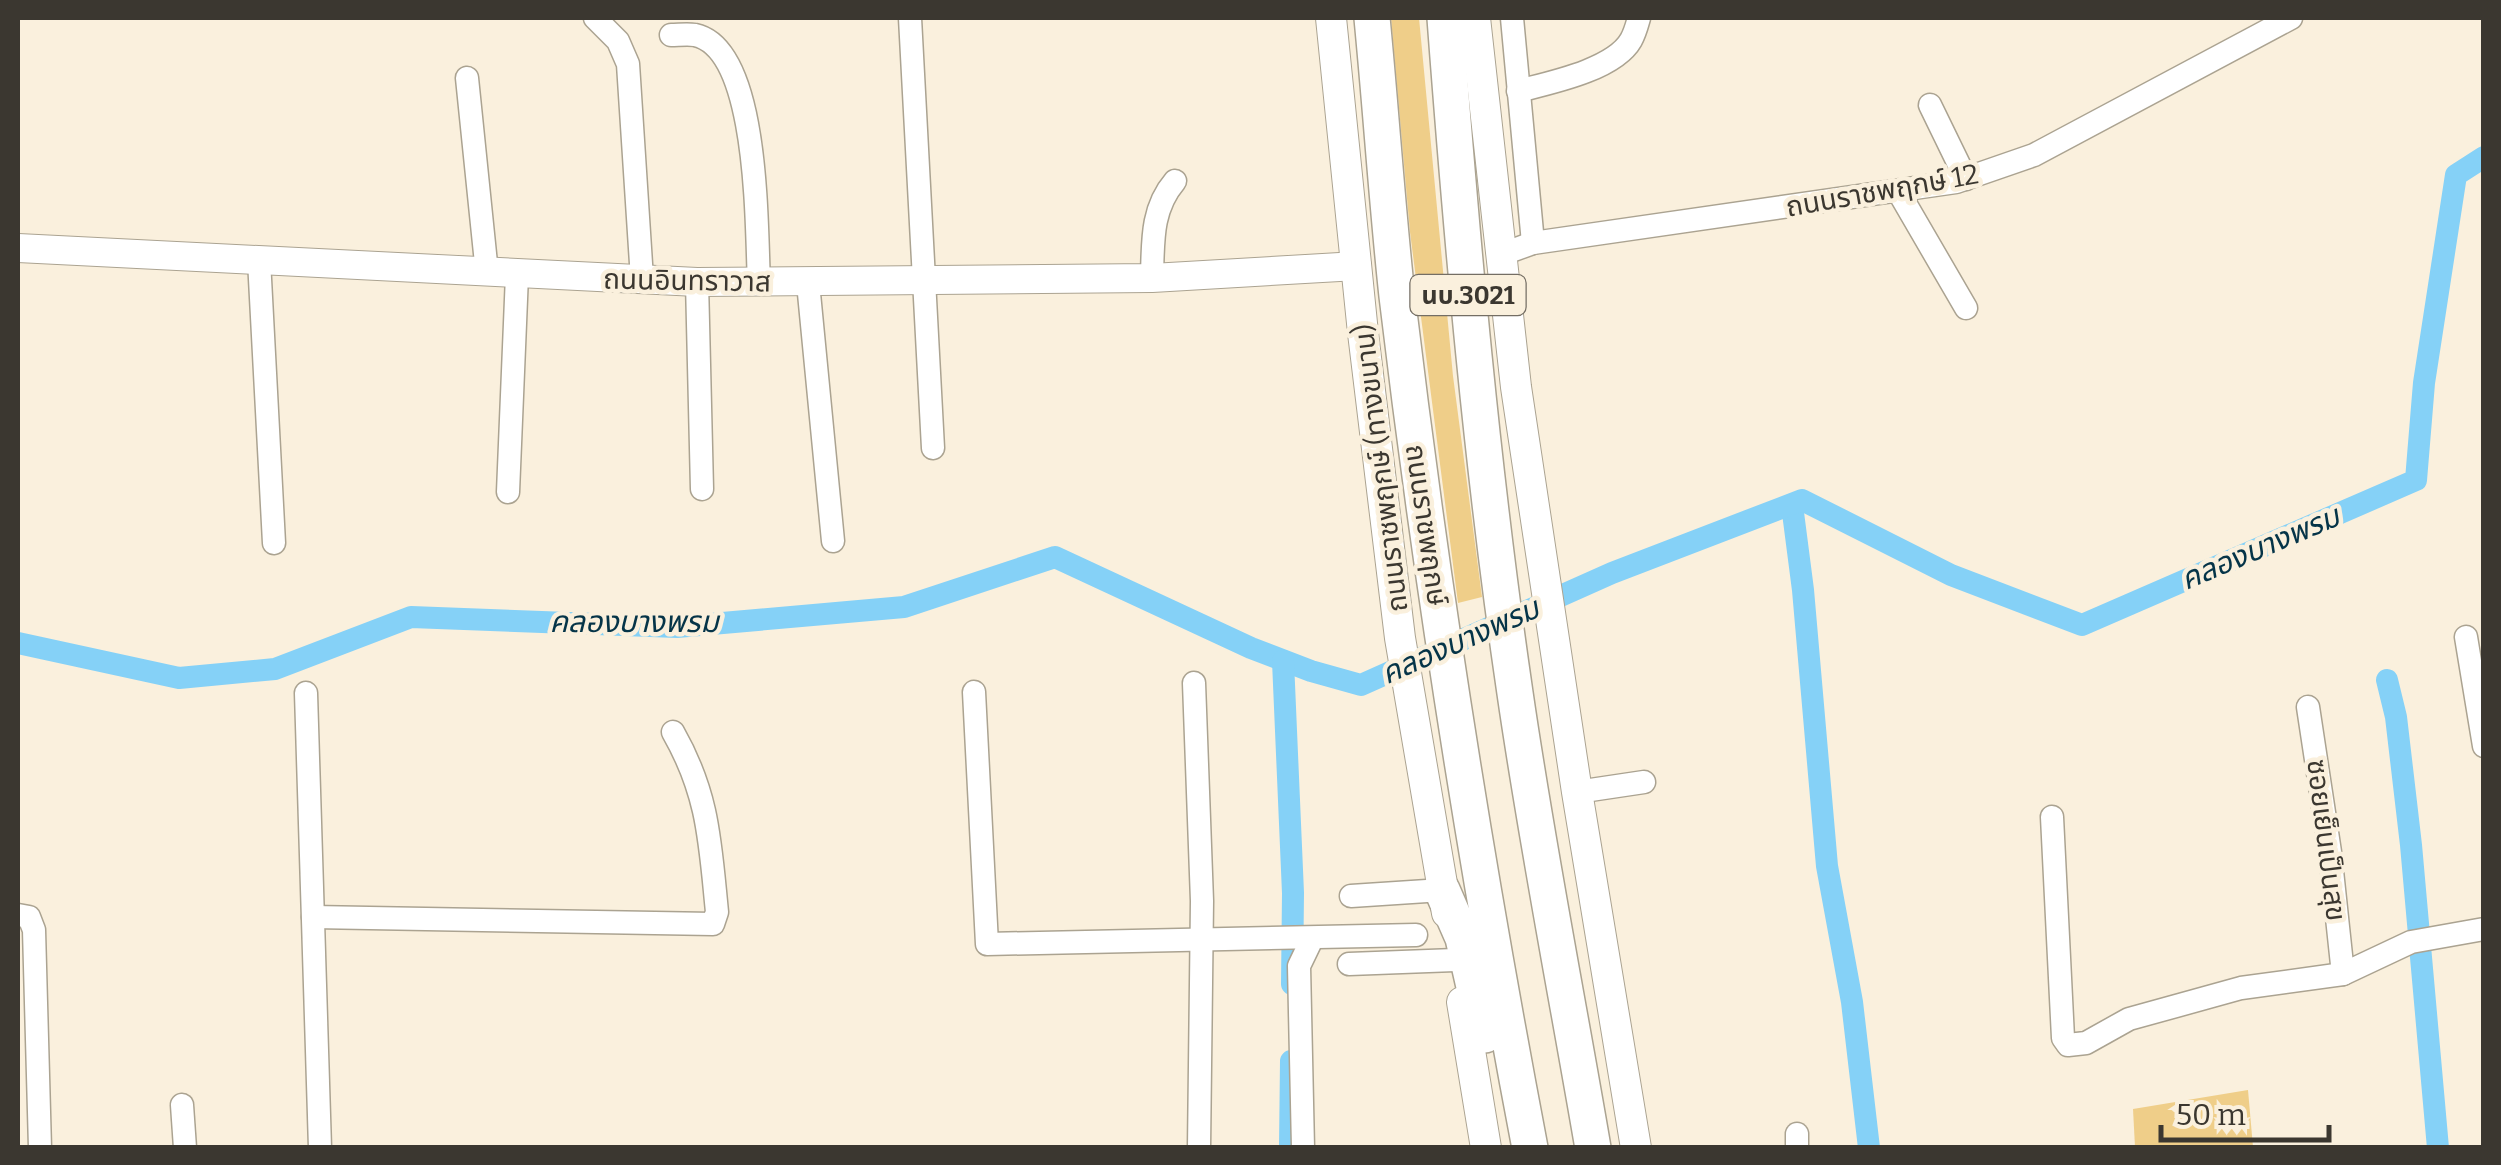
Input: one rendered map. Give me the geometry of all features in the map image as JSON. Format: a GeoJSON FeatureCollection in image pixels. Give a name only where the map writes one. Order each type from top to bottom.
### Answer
{"type":"FeatureCollection","features":[{"type":"Feature","properties":{"kind":"main road","name":"ถนนราชพฤกษ์ (ทางขนาน)"},"geometry":{"type":"LineString","coordinates":[[1332,18],[1400,638],[1457,968]]}},
{"type":"Feature","properties":{"kind":"main road","name":"ถนนราชพฤกษ์"},"geometry":{"type":"LineString","coordinates":[[1372,18],[1397,292],[1425,514],[1496,970],[1530,1148]]}},
{"type":"Feature","properties":{"kind":"main road","name":"นบ.3021"},"geometry":{"type":"LineString","coordinates":[[1445,18],[1462,243],[1515,694],[1593,1148]]}},
{"type":"Feature","properties":{"kind":"main road","name":"นบ.3021"},"geometry":{"type":"LineString","coordinates":[[1475,18],[1500,254],[1540,550],[1636,1148]]}},
{"type":"Feature","properties":{"kind":"main road"},"geometry":{"type":"LineString","coordinates":[[1442,890],[1463,938],[1511,1148]]}},
{"type":"Feature","properties":{"kind":"main road"},"geometry":{"type":"LineString","coordinates":[[1457,968],[1486,1148]]}},
{"type":"Feature","properties":{"kind":"street"},"geometry":{"type":"LineString","coordinates":[[595,18],[618,41],[628,64],[642,280]]}},
{"type":"Feature","properties":{"kind":"street"},"geometry":{"type":"LineString","coordinates":[[910,18],[932,448]]}},
{"type":"Feature","properties":{"kind":"street"},"geometry":{"type":"LineString","coordinates":[[1512,18],[1533,244]]}},
{"type":"Feature","properties":{"kind":"street"},"geometry":{"type":"LineString","coordinates":[[1518,91],[1573,77],[1606,61],[1630,43],[1639,18]]}},
{"type":"Feature","properties":{"kind":"street","name":"ถนนราชพฤกษ์ 12"},"geometry":{"type":"LineString","coordinates":[[1500,254],[1533,244],[1966,179],[2034,155],[2291,18]]}},
{"type":"Feature","properties":{"kind":"street"},"geometry":{"type":"LineString","coordinates":[[671,35],[698,35],[716,48],[730,65],[748,114],[759,282]]}},
{"type":"Feature","properties":{"kind":"street"},"geometry":{"type":"LineString","coordinates":[[467,78],[487,274]]}},
{"type":"Feature","properties":{"kind":"street"},"geometry":{"type":"LineString","coordinates":[[1930,105],[1966,179]]}},
{"type":"Feature","properties":{"kind":"street"},"geometry":{"type":"LineString","coordinates":[[1152,278],[1158,210],[1163,195],[1175,181]]}},
{"type":"Feature","properties":{"kind":"street"},"geometry":{"type":"LineString","coordinates":[[1898,191],[1966,308]]}},
{"type":"Feature","properties":{"kind":"street","name":"ถนนอินทราวาส"},"geometry":{"type":"LineString","coordinates":[[18,248],[696,282],[1152,278],[1357,266]]}},
{"type":"Feature","properties":{"kind":"street"},"geometry":{"type":"LineString","coordinates":[[259,260],[274,543]]}},
{"type":"Feature","properties":{"kind":"street"},"geometry":{"type":"LineString","coordinates":[[508,492],[517,274]]}},
{"type":"Feature","properties":{"kind":"street"},"geometry":{"type":"LineString","coordinates":[[696,282],[702,489]]}},
{"type":"Feature","properties":{"kind":"street"},"geometry":{"type":"LineString","coordinates":[[808,283],[833,541]]}},
{"type":"Feature","properties":{"kind":"street"},"geometry":{"type":"LineString","coordinates":[[2466,637],[2484,746]]}},
{"type":"Feature","properties":{"kind":"street"},"geometry":{"type":"LineString","coordinates":[[1194,683],[1202,940],[1199,1148]]}},
{"type":"Feature","properties":{"kind":"street"},"geometry":{"type":"LineString","coordinates":[[974,692],[988,944],[1416,935]]}},
{"type":"Feature","properties":{"kind":"street"},"geometry":{"type":"LineString","coordinates":[[306,693],[320,1148]]}},
{"type":"Feature","properties":{"kind":"street","name":"ซอยเย็นเป็นสุข"},"geometry":{"type":"LineString","coordinates":[[2308,707],[2343,974]]}},
{"type":"Feature","properties":{"kind":"street"},"geometry":{"type":"LineString","coordinates":[[313,917],[712,924],[717,912],[706,811],[688,759],[673,732]]}},
{"type":"Feature","properties":{"kind":"street"},"geometry":{"type":"LineString","coordinates":[[1578,792],[1644,782]]}},
{"type":"Feature","properties":{"kind":"street"},"geometry":{"type":"LineString","coordinates":[[2052,817],[2062,1038],[2068,1045],[2086,1043],[2128,1019],[2241,988],[2343,974],[2419,940],[2484,929]]}},
{"type":"Feature","properties":{"kind":"street"},"geometry":{"type":"LineString","coordinates":[[1351,896],[1442,890]]}},
{"type":"Feature","properties":{"kind":"street"},"geometry":{"type":"LineString","coordinates":[[18,915],[29,917],[34,930],[40,1148]]}},
{"type":"Feature","properties":{"kind":"street"},"geometry":{"type":"LineString","coordinates":[[1302,939],[1299,966],[1303,1148]]}},
{"type":"Feature","properties":{"kind":"street"},"geometry":{"type":"LineString","coordinates":[[1349,964],[1457,968]]}},
{"type":"Feature","properties":{"kind":"street"},"geometry":{"type":"LineString","coordinates":[[182,1105],[185,1148]]}},
{"type":"Feature","properties":{"kind":"shaded area"},"geometry":{"type":"Polygon","coordinates":[[[1391,18],[1419,18],[1453,376],[1482,597],[1458,603],[1410,232],[1391,18]]]}},
{"type":"Feature","properties":{"kind":"shaded area"},"geometry":{"type":"Polygon","coordinates":[[[2248,1090],[2253,1147],[2135,1147],[2133,1109],[2248,1090]]]}},
{"type":"Feature","properties":{"kind":"waterway","name":"คลองบางพรม"},"geometry":{"type":"LineString","coordinates":[[18,643],[179,678],[275,669],[411,617],[677,627],[904,607],[1055,557],[1251,648],[1361,685],[1612,573],[1802,500],[1951,575],[2082,625],[2416,480],[2424,383],[2456,175],[2484,157]]}},
{"type":"Feature","properties":{"kind":"waterway"},"geometry":{"type":"LineString","coordinates":[[1792,505],[1827,866],[1852,1002],[1869,1148]]}},
{"type":"Feature","properties":{"kind":"waterway"},"geometry":{"type":"LineString","coordinates":[[1283,661],[1293,893],[1292,984]]}},
{"type":"Feature","properties":{"kind":"waterway"},"geometry":{"type":"LineString","coordinates":[[2387,680],[2396,717],[2411,845],[2438,1148]]}},
{"type":"Feature","properties":{"kind":"waterway"},"geometry":{"type":"LineString","coordinates":[[1290,1148],[1291,1061]]}}]}
